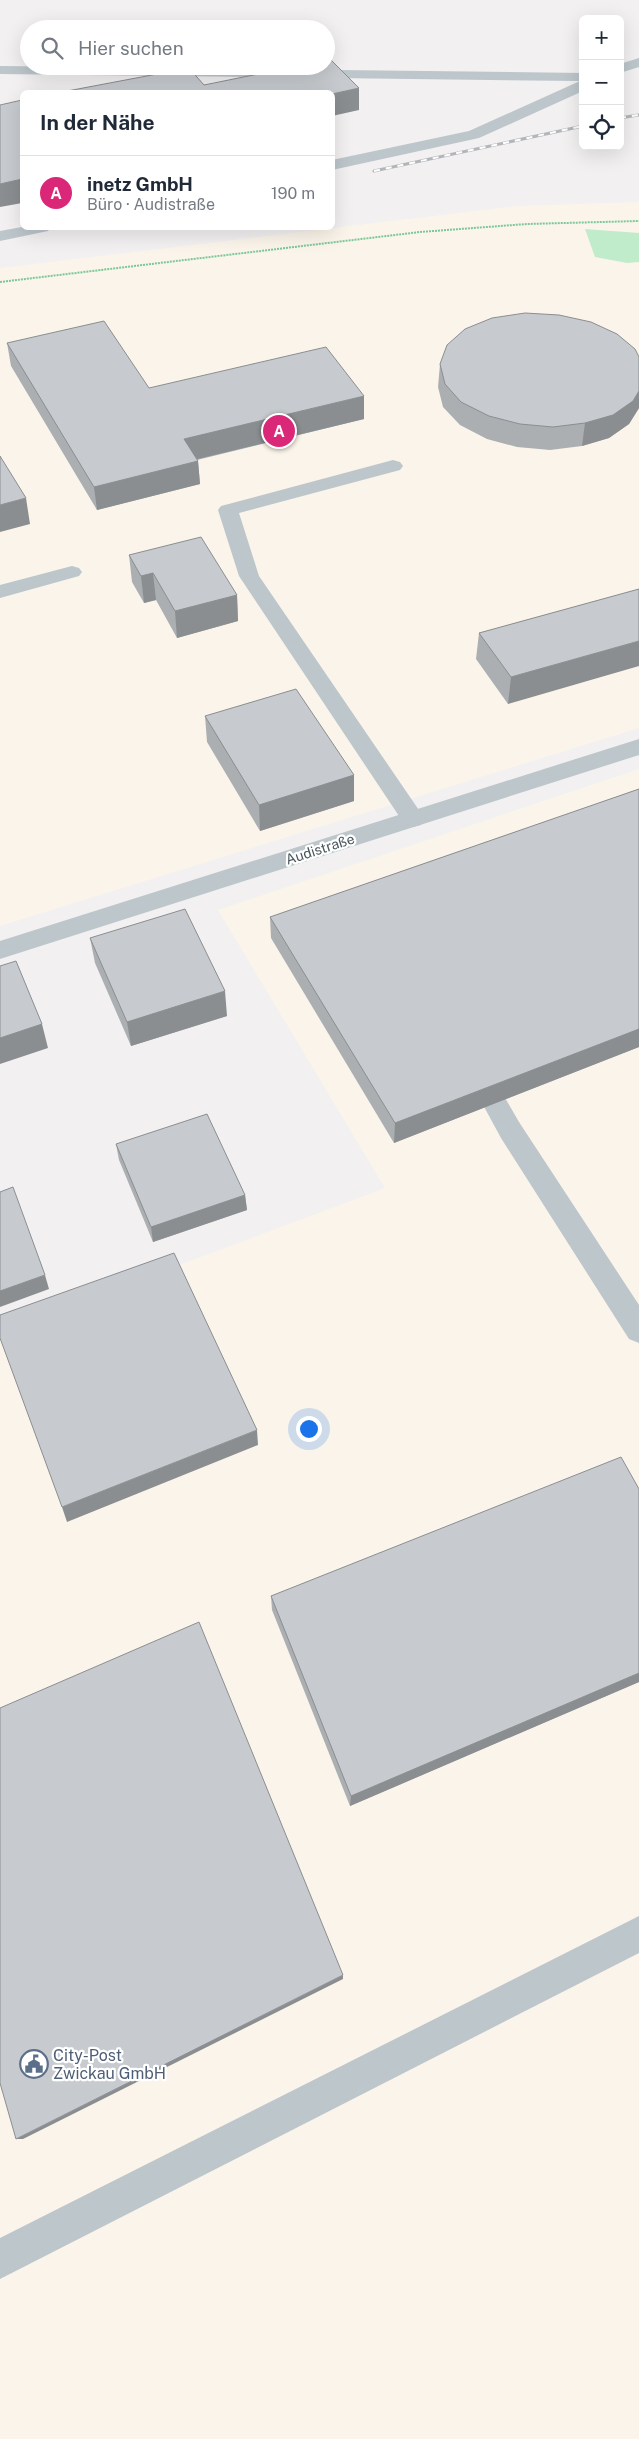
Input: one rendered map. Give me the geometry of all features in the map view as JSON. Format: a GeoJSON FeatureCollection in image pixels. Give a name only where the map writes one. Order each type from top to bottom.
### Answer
{"type":"FeatureCollection","features":[{"type":"Feature","properties":{"kind":"street"},"geometry":{"type":"LineString","coordinates":[[624,68],[639,62]]}},
{"type":"Feature","properties":{"kind":"street"},"geometry":{"type":"LineString","coordinates":[[0,70],[20,70]]}},
{"type":"Feature","properties":{"kind":"street"},"geometry":{"type":"LineString","coordinates":[[335,74],[579,77]]}},
{"type":"Feature","properties":{"kind":"street"},"geometry":{"type":"LineString","coordinates":[[335,163],[474,135],[579,87]]}},
{"type":"Feature","properties":{"kind":"street"},"geometry":{"type":"LineString","coordinates":[[0,236],[32,230]]}},
{"type":"Feature","properties":{"kind":"street"},"geometry":{"type":"LineString","coordinates":[[393,466],[228,510],[250,576],[413,819]]}},
{"type":"Feature","properties":{"kind":"street"},"geometry":{"type":"LineString","coordinates":[[0,592],[72,572]]}},
{"type":"Feature","properties":{"kind":"street","name":"Audistraße"},"geometry":{"type":"LineString","coordinates":[[0,950],[639,747]]}},
{"type":"Feature","properties":{"kind":"street"},"geometry":{"type":"LineString","coordinates":[[495,1103],[510,1130],[639,1330]]}},
{"type":"Feature","properties":{"kind":"street"},"geometry":{"type":"LineString","coordinates":[[0,2259],[639,1934]]}},
{"type":"Feature","properties":{"kind":"path"},"geometry":{"type":"LineString","coordinates":[[0,282],[420,232],[527,224],[639,221]]}},
{"type":"Feature","properties":{"kind":"shaded area"},"geometry":{"type":"Polygon","coordinates":[[[639,202],[639,728],[0,926],[0,268],[316,230],[335,230],[335,228],[516,206],[639,202]]]}},
{"type":"Feature","properties":{"kind":"shaded area"},"geometry":{"type":"Polygon","coordinates":[[[639,769],[639,2439],[0,2439],[0,1332],[385,1188],[218,910],[639,769]]]}},
{"type":"Feature","properties":{"kind":"green space"},"geometry":{"type":"Polygon","coordinates":[[[585,229],[639,233],[639,262],[627,263],[595,257],[585,229]]]}},
{"type":"Feature","properties":{"kind":"building"},"geometry":{"type":"Polygon","coordinates":[[[335,64],[359,88],[335,93],[335,90],[73,90],[152,75],[195,75],[204,85],[253,75],[335,75],[335,64]]]}},
{"type":"Feature","properties":{"kind":"building"},"geometry":{"type":"Polygon","coordinates":[[[20,100],[20,179],[0,184],[0,105],[20,100]]]}},
{"type":"Feature","properties":{"kind":"building"},"geometry":{"type":"Polygon","coordinates":[[[525,313],[559,315],[591,322],[617,334],[635,349],[639,357],[639,391],[633,401],[613,415],[585,423],[553,427],[520,424],[489,416],[461,402],[445,384],[440,364],[447,345],[465,329],[492,318],[525,313]]]}},
{"type":"Feature","properties":{"kind":"building"},"geometry":{"type":"Polygon","coordinates":[[[104,321],[149,388],[326,347],[364,396],[184,439],[198,461],[94,487],[7,343],[104,321]]]}},
{"type":"Feature","properties":{"kind":"building"},"geometry":{"type":"Polygon","coordinates":[[[0,456],[26,498],[0,505],[0,456]]]}},
{"type":"Feature","properties":{"kind":"building"},"geometry":{"type":"Polygon","coordinates":[[[201,537],[237,595],[175,611],[153,573],[141,576],[129,555],[201,537]]]}},
{"type":"Feature","properties":{"kind":"building"},"geometry":{"type":"Polygon","coordinates":[[[639,589],[639,641],[511,677],[479,633],[639,589]]]}},
{"type":"Feature","properties":{"kind":"building"},"geometry":{"type":"Polygon","coordinates":[[[296,689],[354,775],[259,805],[205,716],[296,689]]]}},
{"type":"Feature","properties":{"kind":"building"},"geometry":{"type":"Polygon","coordinates":[[[639,789],[639,1029],[395,1123],[270,917],[639,789]]]}},
{"type":"Feature","properties":{"kind":"building"},"geometry":{"type":"Polygon","coordinates":[[[185,909],[225,991],[127,1022],[90,938],[185,909]]]}},
{"type":"Feature","properties":{"kind":"building"},"geometry":{"type":"Polygon","coordinates":[[[16,961],[42,1024],[0,1038],[0,966],[16,961]]]}},
{"type":"Feature","properties":{"kind":"building"},"geometry":{"type":"Polygon","coordinates":[[[207,1114],[245,1195],[151,1227],[116,1144],[207,1114]]]}},
{"type":"Feature","properties":{"kind":"building"},"geometry":{"type":"Polygon","coordinates":[[[13,1187],[45,1275],[0,1291],[0,1192],[13,1187]]]}},
{"type":"Feature","properties":{"kind":"building"},"geometry":{"type":"Polygon","coordinates":[[[174,1253],[257,1430],[62,1507],[0,1338],[0,1315],[174,1253]]]}},
{"type":"Feature","properties":{"kind":"building"},"geometry":{"type":"Polygon","coordinates":[[[621,1457],[639,1489],[639,1673],[351,1796],[271,1596],[621,1457]]]}},
{"type":"Feature","properties":{"kind":"building"},"geometry":{"type":"Polygon","coordinates":[[[199,1622],[343,1975],[16,2139],[0,2083],[0,1708],[199,1622]]]}},
{"type":"Feature","properties":{"kind":"railway"},"geometry":{"type":"LineString","coordinates":[[624,117],[638,115]]}},
{"type":"Feature","properties":{"kind":"railway"},"geometry":{"type":"LineString","coordinates":[[374,171],[579,127]]}},
{"type":"Feature","properties":{"kind":"place","name":"inetz GmbH"},"geometry":{"type":"Point","coordinates":[279,431]}},
{"type":"Feature","properties":{"kind":"place","name":"City-Post Zwickau GmbH"},"geometry":{"type":"Point","coordinates":[34,2064]}}]}
